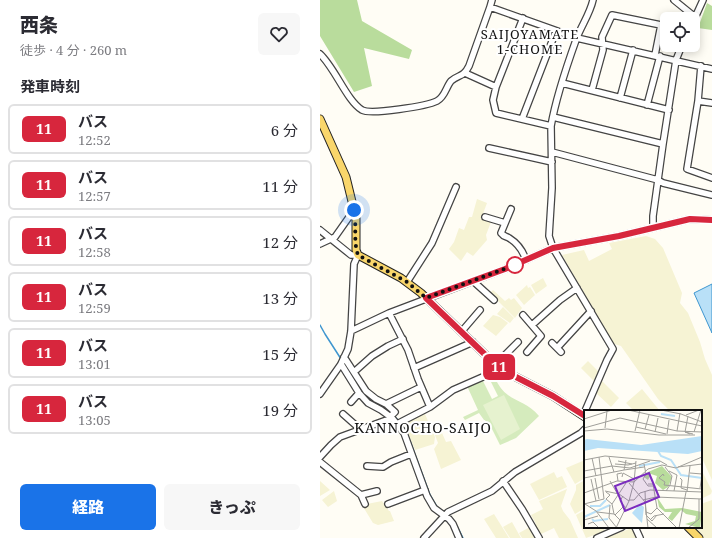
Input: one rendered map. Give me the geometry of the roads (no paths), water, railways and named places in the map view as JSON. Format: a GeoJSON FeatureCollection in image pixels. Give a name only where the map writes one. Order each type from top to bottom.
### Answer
{"type":"FeatureCollection","features":[{"type":"Feature","properties":{"kind":"main road"},"geometry":{"type":"LineString","coordinates":[[320,119],[346,177],[356,218],[356,250],[358,255],[407,282],[499,367],[584,412]]}},
{"type":"Feature","properties":{"kind":"main road"},"geometry":{"type":"LineString","coordinates":[[689,528],[698,538]]}},
{"type":"Feature","properties":{"kind":"street"},"geometry":{"type":"LineString","coordinates":[[320,54],[334,70],[356,106],[363,111],[371,113],[410,108],[438,101],[446,92],[451,81],[465,73],[469,66],[492,0]]}},
{"type":"Feature","properties":{"kind":"street"},"geometry":{"type":"LineString","coordinates":[[586,410],[613,349],[553,248],[549,236],[552,188],[551,126],[562,83],[577,38],[592,8],[594,0]]}},
{"type":"Feature","properties":{"kind":"street"},"geometry":{"type":"LineString","coordinates":[[674,0],[686,12]]}},
{"type":"Feature","properties":{"kind":"street"},"geometry":{"type":"LineString","coordinates":[[698,12],[703,0]]}},
{"type":"Feature","properties":{"kind":"street"},"geometry":{"type":"LineString","coordinates":[[490,7],[577,38],[657,55],[712,69]]}},
{"type":"Feature","properties":{"kind":"street"},"geometry":{"type":"LineString","coordinates":[[592,90],[603,50],[602,37],[612,15],[661,25],[657,55],[647,105]]}},
{"type":"Feature","properties":{"kind":"street"},"geometry":{"type":"LineString","coordinates":[[523,18],[492,100],[496,113],[551,126]]}},
{"type":"Feature","properties":{"kind":"street"},"geometry":{"type":"LineString","coordinates":[[522,119],[556,31]]}},
{"type":"Feature","properties":{"kind":"street"},"geometry":{"type":"LineString","coordinates":[[620,98],[632,50]]}},
{"type":"Feature","properties":{"kind":"street"},"geometry":{"type":"LineString","coordinates":[[653,228],[653,216],[668,110],[676,60],[679,52]]}},
{"type":"Feature","properties":{"kind":"street"},"geometry":{"type":"LineString","coordinates":[[701,66],[698,101],[687,169],[712,178]]}},
{"type":"Feature","properties":{"kind":"street"},"geometry":{"type":"LineString","coordinates":[[465,73],[496,87]]}},
{"type":"Feature","properties":{"kind":"street"},"geometry":{"type":"LineString","coordinates":[[562,83],[668,110]]}},
{"type":"Feature","properties":{"kind":"street"},"geometry":{"type":"LineString","coordinates":[[698,101],[712,103]]}},
{"type":"Feature","properties":{"kind":"street"},"geometry":{"type":"LineString","coordinates":[[553,117],[663,144]]}},
{"type":"Feature","properties":{"kind":"street"},"geometry":{"type":"LineString","coordinates":[[489,148],[552,162]]}},
{"type":"Feature","properties":{"kind":"street"},"geometry":{"type":"LineString","coordinates":[[552,152],[712,195]]}},
{"type":"Feature","properties":{"kind":"street"},"geometry":{"type":"LineString","coordinates":[[407,282],[432,243],[456,187]]}},
{"type":"Feature","properties":{"kind":"street"},"geometry":{"type":"LineString","coordinates":[[511,209],[501,233],[523,251],[526,260]]}},
{"type":"Feature","properties":{"kind":"street"},"geometry":{"type":"LineString","coordinates":[[320,244],[335,237],[354,210]]}},
{"type":"Feature","properties":{"kind":"street"},"geometry":{"type":"LineString","coordinates":[[485,218],[505,223]]}},
{"type":"Feature","properties":{"kind":"street"},"geometry":{"type":"LineString","coordinates":[[351,331],[389,313],[526,260],[553,248],[619,236],[690,219],[712,220]]}},
{"type":"Feature","properties":{"kind":"street"},"geometry":{"type":"LineString","coordinates":[[320,230],[351,255],[358,255],[354,264],[351,331],[348,349],[341,364],[320,394]]}},
{"type":"Feature","properties":{"kind":"street"},"geometry":{"type":"LineString","coordinates":[[473,281],[494,300]]}},
{"type":"Feature","properties":{"kind":"street"},"geometry":{"type":"LineString","coordinates":[[532,325],[560,300],[577,288]]}},
{"type":"Feature","properties":{"kind":"street"},"geometry":{"type":"LineString","coordinates":[[462,332],[480,310]]}},
{"type":"Feature","properties":{"kind":"street"},"geometry":{"type":"LineString","coordinates":[[556,348],[591,311]]}},
{"type":"Feature","properties":{"kind":"street"},"geometry":{"type":"LineString","coordinates":[[389,313],[408,350],[430,407]]}},
{"type":"Feature","properties":{"kind":"street"},"geometry":{"type":"LineString","coordinates":[[523,315],[541,336],[527,352]]}},
{"type":"Feature","properties":{"kind":"street"},"geometry":{"type":"LineString","coordinates":[[354,372],[372,356],[403,339]]}},
{"type":"Feature","properties":{"kind":"street"},"geometry":{"type":"LineString","coordinates":[[414,368],[473,342]]}},
{"type":"Feature","properties":{"kind":"street"},"geometry":{"type":"LineString","coordinates":[[397,424],[430,407],[453,390],[499,367],[518,342]]}},
{"type":"Feature","properties":{"kind":"street"},"geometry":{"type":"LineString","coordinates":[[320,457],[340,437],[391,418],[395,412],[386,404],[376,399],[366,391],[344,357]]}},
{"type":"Feature","properties":{"kind":"street"},"geometry":{"type":"LineString","coordinates":[[341,364],[359,393],[368,403],[381,410],[391,418],[404,433],[425,490],[434,508],[453,524],[459,538]]}},
{"type":"Feature","properties":{"kind":"street"},"geometry":{"type":"LineString","coordinates":[[386,404],[421,387]]}},
{"type":"Feature","properties":{"kind":"street"},"geometry":{"type":"LineString","coordinates":[[351,402],[359,393]]}},
{"type":"Feature","properties":{"kind":"street"},"geometry":{"type":"LineString","coordinates":[[343,414],[360,429]]}},
{"type":"Feature","properties":{"kind":"street"},"geometry":{"type":"LineString","coordinates":[[424,538],[443,516],[454,508],[492,491],[525,465],[584,430]]}},
{"type":"Feature","properties":{"kind":"street"},"geometry":{"type":"LineString","coordinates":[[367,466],[384,466],[411,454]]}},
{"type":"Feature","properties":{"kind":"street"},"geometry":{"type":"LineString","coordinates":[[320,462],[361,495],[365,504]]}},
{"type":"Feature","properties":{"kind":"street"},"geometry":{"type":"LineString","coordinates":[[503,481],[539,538]]}},
{"type":"Feature","properties":{"kind":"street"},"geometry":{"type":"LineString","coordinates":[[388,504],[395,498],[425,490]]}},
{"type":"Feature","properties":{"kind":"street"},"geometry":{"type":"LineString","coordinates":[[361,495],[376,491]]}},
{"type":"Feature","properties":{"kind":"street"},"geometry":{"type":"LineString","coordinates":[[597,538],[620,528]]}},
{"type":"Feature","properties":{"kind":"street"},"geometry":{"type":"LineString","coordinates":[[635,528],[640,538]]}},
{"type":"Feature","properties":{"kind":"water"},"geometry":{"type":"Polygon","coordinates":[[[712,284],[712,333],[694,293],[712,284]]]}},
{"type":"Feature","properties":{"kind":"waterway"},"geometry":{"type":"LineString","coordinates":[[320,325],[341,359]]}},
{"type":"Feature","properties":{"kind":"waterway"},"geometry":{"type":"LineString","coordinates":[[343,362],[365,395]]}},
{"type":"Feature","properties":{"kind":"waterway"},"geometry":{"type":"LineString","coordinates":[[367,398],[391,413]]}},
{"type":"Feature","properties":{"kind":"waterway"},"geometry":{"type":"LineString","coordinates":[[394,416],[405,430]]}},
{"type":"Feature","properties":{"kind":"waterway"},"geometry":{"type":"LineString","coordinates":[[410,441],[430,495],[437,507]]}},
{"type":"Feature","properties":{"kind":"waterway"},"geometry":{"type":"LineString","coordinates":[[457,526],[463,538]]}},
{"type":"Feature","properties":{"kind":"district","name":"SAIJOYAMATE 1-CHOME"},"geometry":{"type":"Point","coordinates":[530,42]}},
{"type":"Feature","properties":{"kind":"district","name":"KANNOCHO-SAIJO"},"geometry":{"type":"Point","coordinates":[423,427]}}]}
